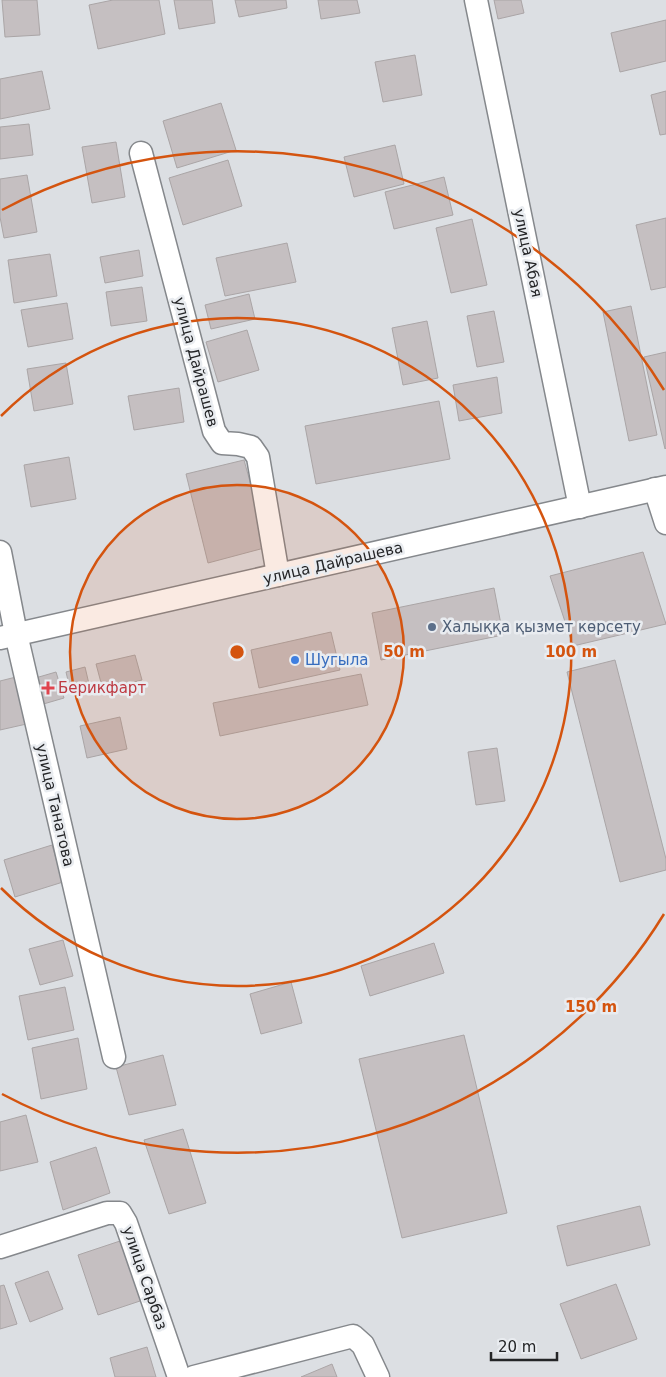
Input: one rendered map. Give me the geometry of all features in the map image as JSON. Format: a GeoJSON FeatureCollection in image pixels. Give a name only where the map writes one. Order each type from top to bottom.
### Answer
{"type":"FeatureCollection","features":[{"type":"Feature","properties":{"kind":"street","name":"улица Абая"},"geometry":{"type":"LineString","coordinates":[[476,0],[580,507]]}},
{"type":"Feature","properties":{"kind":"street","name":"улица Дайрашев"},"geometry":{"type":"LineString","coordinates":[[141,153],[214,431],[222,443],[251,447],[258,457],[278,575]]}},
{"type":"Feature","properties":{"kind":"street","name":"улица Дайрашева"},"geometry":{"type":"LineString","coordinates":[[8,636],[660,488]]}},
{"type":"Feature","properties":{"kind":"street"},"geometry":{"type":"LineString","coordinates":[[660,488],[666,523]]}},
{"type":"Feature","properties":{"kind":"street","name":"улица Танатова"},"geometry":{"type":"LineString","coordinates":[[0,552],[8,636],[114,1057]]}},
{"type":"Feature","properties":{"kind":"street","name":"улица Сарбаз"},"geometry":{"type":"LineString","coordinates":[[0,1247],[107,1213],[120,1214],[126,1223],[179,1377]]}},
{"type":"Feature","properties":{"kind":"street"},"geometry":{"type":"LineString","coordinates":[[194,1377],[353,1336],[363,1345],[378,1377]]}},
{"type":"Feature","properties":{"kind":"building"},"geometry":{"type":"Polygon","coordinates":[[[2,0],[37,0],[40,35],[5,37],[2,0]]]}},
{"type":"Feature","properties":{"kind":"building"},"geometry":{"type":"Polygon","coordinates":[[[113,0],[159,0],[165,34],[98,49],[89,5],[113,0]]]}},
{"type":"Feature","properties":{"kind":"building"},"geometry":{"type":"Polygon","coordinates":[[[174,0],[212,0],[215,23],[179,29],[174,0]]]}},
{"type":"Feature","properties":{"kind":"building"},"geometry":{"type":"Polygon","coordinates":[[[235,0],[286,0],[287,8],[239,17],[235,0]]]}},
{"type":"Feature","properties":{"kind":"building"},"geometry":{"type":"Polygon","coordinates":[[[318,0],[357,0],[360,13],[321,19],[318,0]]]}},
{"type":"Feature","properties":{"kind":"building"},"geometry":{"type":"Polygon","coordinates":[[[494,0],[521,0],[524,13],[498,19],[494,0]]]}},
{"type":"Feature","properties":{"kind":"building"},"geometry":{"type":"Polygon","coordinates":[[[666,20],[666,61],[620,72],[611,33],[666,20]]]}},
{"type":"Feature","properties":{"kind":"building"},"geometry":{"type":"Polygon","coordinates":[[[415,55],[422,95],[383,102],[375,62],[415,55]]]}},
{"type":"Feature","properties":{"kind":"building"},"geometry":{"type":"Polygon","coordinates":[[[42,71],[50,109],[0,119],[0,79],[42,71]]]}},
{"type":"Feature","properties":{"kind":"building"},"geometry":{"type":"Polygon","coordinates":[[[666,91],[666,134],[660,135],[651,95],[666,91]]]}},
{"type":"Feature","properties":{"kind":"building"},"geometry":{"type":"Polygon","coordinates":[[[221,103],[236,150],[177,168],[163,121],[221,103]]]}},
{"type":"Feature","properties":{"kind":"building"},"geometry":{"type":"Polygon","coordinates":[[[29,124],[33,155],[0,159],[0,127],[29,124]]]}},
{"type":"Feature","properties":{"kind":"building"},"geometry":{"type":"Polygon","coordinates":[[[116,142],[125,197],[92,203],[82,147],[116,142]]]}},
{"type":"Feature","properties":{"kind":"building"},"geometry":{"type":"Polygon","coordinates":[[[395,145],[404,184],[354,197],[344,157],[395,145]]]}},
{"type":"Feature","properties":{"kind":"building"},"geometry":{"type":"Polygon","coordinates":[[[228,160],[242,206],[183,225],[169,178],[228,160]]]}},
{"type":"Feature","properties":{"kind":"building"},"geometry":{"type":"Polygon","coordinates":[[[27,175],[37,232],[4,238],[0,217],[0,179],[27,175]]]}},
{"type":"Feature","properties":{"kind":"building"},"geometry":{"type":"Polygon","coordinates":[[[444,177],[453,215],[394,229],[385,192],[444,177]]]}},
{"type":"Feature","properties":{"kind":"building"},"geometry":{"type":"Polygon","coordinates":[[[666,218],[666,287],[651,290],[636,225],[666,218]]]}},
{"type":"Feature","properties":{"kind":"building"},"geometry":{"type":"Polygon","coordinates":[[[472,219],[487,285],[451,293],[436,228],[472,219]]]}},
{"type":"Feature","properties":{"kind":"building"},"geometry":{"type":"Polygon","coordinates":[[[287,243],[296,282],[225,296],[216,258],[287,243]]]}},
{"type":"Feature","properties":{"kind":"building"},"geometry":{"type":"Polygon","coordinates":[[[139,250],[143,276],[105,283],[100,257],[139,250]]]}},
{"type":"Feature","properties":{"kind":"building"},"geometry":{"type":"Polygon","coordinates":[[[50,254],[57,296],[14,303],[8,260],[50,254]]]}},
{"type":"Feature","properties":{"kind":"building"},"geometry":{"type":"Polygon","coordinates":[[[142,287],[147,321],[111,326],[106,292],[142,287]]]}},
{"type":"Feature","properties":{"kind":"building"},"geometry":{"type":"Polygon","coordinates":[[[249,294],[255,319],[211,329],[205,305],[249,294]]]}},
{"type":"Feature","properties":{"kind":"building"},"geometry":{"type":"Polygon","coordinates":[[[67,303],[73,339],[28,347],[21,310],[67,303]]]}},
{"type":"Feature","properties":{"kind":"building"},"geometry":{"type":"Polygon","coordinates":[[[631,306],[657,435],[629,441],[603,312],[631,306]]]}},
{"type":"Feature","properties":{"kind":"building"},"geometry":{"type":"Polygon","coordinates":[[[494,311],[504,362],[477,367],[467,316],[494,311]]]}},
{"type":"Feature","properties":{"kind":"building"},"geometry":{"type":"Polygon","coordinates":[[[427,321],[438,378],[403,385],[392,328],[427,321]]]}},
{"type":"Feature","properties":{"kind":"building"},"geometry":{"type":"Polygon","coordinates":[[[247,330],[259,370],[218,382],[206,342],[247,330]]]}},
{"type":"Feature","properties":{"kind":"building"},"geometry":{"type":"Polygon","coordinates":[[[666,352],[666,448],[665,449],[644,357],[666,352]]]}},
{"type":"Feature","properties":{"kind":"building"},"geometry":{"type":"Polygon","coordinates":[[[66,363],[73,404],[34,411],[27,369],[66,363]]]}},
{"type":"Feature","properties":{"kind":"building"},"geometry":{"type":"Polygon","coordinates":[[[497,377],[502,413],[459,421],[453,385],[497,377]]]}},
{"type":"Feature","properties":{"kind":"building"},"geometry":{"type":"Polygon","coordinates":[[[179,388],[184,422],[134,430],[128,396],[179,388]]]}},
{"type":"Feature","properties":{"kind":"building"},"geometry":{"type":"Polygon","coordinates":[[[439,401],[450,459],[316,484],[305,426],[439,401]]]}},
{"type":"Feature","properties":{"kind":"building"},"geometry":{"type":"Polygon","coordinates":[[[69,457],[76,499],[31,507],[24,465],[69,457]]]}},
{"type":"Feature","properties":{"kind":"building"},"geometry":{"type":"Polygon","coordinates":[[[244,460],[268,547],[208,563],[186,474],[244,460]]]}},
{"type":"Feature","properties":{"kind":"building"},"geometry":{"type":"Polygon","coordinates":[[[643,552],[666,624],[573,646],[550,576],[643,552]]]}},
{"type":"Feature","properties":{"kind":"building"},"geometry":{"type":"Polygon","coordinates":[[[494,588],[503,635],[381,660],[372,613],[494,588]]]}},
{"type":"Feature","properties":{"kind":"building","name":"Шугыла"},"geometry":{"type":"Polygon","coordinates":[[[331,632],[340,670],[259,688],[251,650],[331,632]]]}},
{"type":"Feature","properties":{"kind":"building"},"geometry":{"type":"Polygon","coordinates":[[[135,655],[142,680],[103,690],[96,664],[135,655]]]}},
{"type":"Feature","properties":{"kind":"building"},"geometry":{"type":"Polygon","coordinates":[[[615,660],[666,859],[666,870],[620,882],[567,672],[615,660]]]}},
{"type":"Feature","properties":{"kind":"building"},"geometry":{"type":"Polygon","coordinates":[[[85,667],[89,684],[70,689],[66,672],[85,667]]]}},
{"type":"Feature","properties":{"kind":"building","name":"Берикфарт"},"geometry":{"type":"Polygon","coordinates":[[[56,672],[64,698],[40,705],[32,679],[56,672]]]}},
{"type":"Feature","properties":{"kind":"building"},"geometry":{"type":"Polygon","coordinates":[[[361,674],[368,705],[220,736],[213,703],[361,674]]]}},
{"type":"Feature","properties":{"kind":"building"},"geometry":{"type":"Polygon","coordinates":[[[20,676],[31,723],[0,730],[0,681],[20,676]]]}},
{"type":"Feature","properties":{"kind":"building"},"geometry":{"type":"Polygon","coordinates":[[[120,717],[127,749],[87,758],[80,726],[120,717]]]}},
{"type":"Feature","properties":{"kind":"building"},"geometry":{"type":"Polygon","coordinates":[[[497,748],[505,801],[476,805],[468,752],[497,748]]]}},
{"type":"Feature","properties":{"kind":"building"},"geometry":{"type":"Polygon","coordinates":[[[52,845],[63,882],[15,897],[4,860],[52,845]]]}},
{"type":"Feature","properties":{"kind":"building"},"geometry":{"type":"Polygon","coordinates":[[[63,940],[73,976],[40,985],[29,949],[63,940]]]}},
{"type":"Feature","properties":{"kind":"building"},"geometry":{"type":"Polygon","coordinates":[[[434,943],[444,973],[370,996],[361,966],[434,943]]]}},
{"type":"Feature","properties":{"kind":"building"},"geometry":{"type":"Polygon","coordinates":[[[291,982],[302,1023],[261,1034],[250,994],[291,982]]]}},
{"type":"Feature","properties":{"kind":"building"},"geometry":{"type":"Polygon","coordinates":[[[65,987],[74,1030],[28,1040],[19,996],[65,987]]]}},
{"type":"Feature","properties":{"kind":"building"},"geometry":{"type":"Polygon","coordinates":[[[464,1035],[507,1213],[402,1238],[359,1059],[464,1035]]]}},
{"type":"Feature","properties":{"kind":"building"},"geometry":{"type":"Polygon","coordinates":[[[78,1038],[87,1089],[41,1099],[32,1048],[78,1038]]]}},
{"type":"Feature","properties":{"kind":"building"},"geometry":{"type":"Polygon","coordinates":[[[163,1055],[176,1105],[129,1115],[116,1067],[163,1055]]]}},
{"type":"Feature","properties":{"kind":"building"},"geometry":{"type":"Polygon","coordinates":[[[26,1115],[38,1162],[0,1171],[0,1122],[26,1115]]]}},
{"type":"Feature","properties":{"kind":"building"},"geometry":{"type":"Polygon","coordinates":[[[183,1129],[206,1203],[169,1214],[144,1140],[183,1129]]]}},
{"type":"Feature","properties":{"kind":"building"},"geometry":{"type":"Polygon","coordinates":[[[96,1147],[110,1193],[63,1210],[50,1162],[96,1147]]]}},
{"type":"Feature","properties":{"kind":"building"},"geometry":{"type":"Polygon","coordinates":[[[640,1206],[650,1245],[567,1266],[557,1226],[640,1206]]]}},
{"type":"Feature","properties":{"kind":"building"},"geometry":{"type":"Polygon","coordinates":[[[123,1240],[143,1300],[98,1315],[78,1255],[123,1240]]]}},
{"type":"Feature","properties":{"kind":"building"},"geometry":{"type":"Polygon","coordinates":[[[48,1271],[63,1309],[30,1322],[15,1283],[48,1271]]]}},
{"type":"Feature","properties":{"kind":"building"},"geometry":{"type":"Polygon","coordinates":[[[616,1284],[637,1339],[581,1359],[560,1304],[616,1284]]]}},
{"type":"Feature","properties":{"kind":"building"},"geometry":{"type":"Polygon","coordinates":[[[4,1285],[17,1324],[0,1329],[0,1286],[4,1285]]]}},
{"type":"Feature","properties":{"kind":"building"},"geometry":{"type":"Polygon","coordinates":[[[147,1347],[156,1377],[115,1377],[110,1358],[147,1347]]]}},
{"type":"Feature","properties":{"kind":"building"},"geometry":{"type":"Polygon","coordinates":[[[332,1364],[337,1377],[301,1377],[332,1364]]]}},
{"type":"Feature","properties":{"kind":"place","name":"Халыққа қызмет көрсету"},"geometry":{"type":"Point","coordinates":[432,627]}},
{"type":"Feature","properties":{"kind":"place","name":"Шугыла"},"geometry":{"type":"Point","coordinates":[295,660]}},
{"type":"Feature","properties":{"kind":"place","name":"Берикфарт"},"geometry":{"type":"Point","coordinates":[48,688]}}]}
